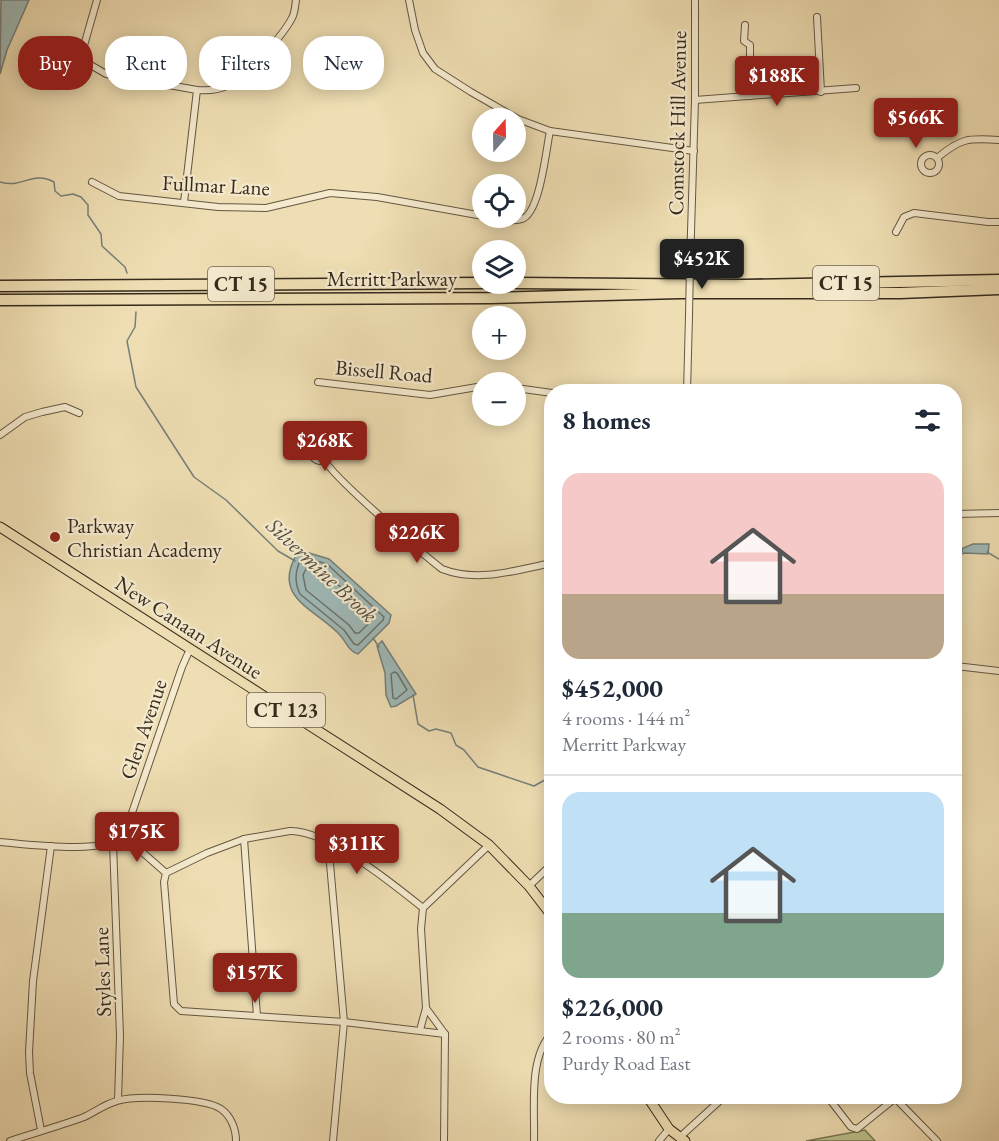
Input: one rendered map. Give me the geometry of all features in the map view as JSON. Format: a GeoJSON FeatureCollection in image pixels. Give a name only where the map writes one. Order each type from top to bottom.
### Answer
{"type":"FeatureCollection","features":[{"type":"Feature","properties":{"kind":"highway","name":"CT 15"},"geometry":{"type":"LineString","coordinates":[[526,283],[745,285],[999,280]]}},
{"type":"Feature","properties":{"kind":"highway","name":"Merritt Parkway"},"geometry":{"type":"LineString","coordinates":[[0,286],[472,283]]}},
{"type":"Feature","properties":{"kind":"highway","name":"Merritt Parkway"},"geometry":{"type":"LineString","coordinates":[[0,302],[491,298],[680,293],[900,293],[999,289]]}},
{"type":"Feature","properties":{"kind":"main road","name":"New Canaan Avenue"},"geometry":{"type":"LineString","coordinates":[[0,527],[440,809],[489,845],[529,886],[544,906]]}},
{"type":"Feature","properties":{"kind":"main road"},"geometry":{"type":"LineString","coordinates":[[652,1104],[669,1129],[682,1139]]}},
{"type":"Feature","properties":{"kind":"street"},"geometry":{"type":"LineString","coordinates":[[97,0],[83,49],[90,64],[106,74],[209,91],[230,85],[244,76],[293,17],[296,0]]}},
{"type":"Feature","properties":{"kind":"street"},"geometry":{"type":"LineString","coordinates":[[409,0],[415,30],[423,53],[435,69],[518,119],[550,131],[694,150]]}},
{"type":"Feature","properties":{"kind":"street","name":"Comstock Hill Avenue"},"geometry":{"type":"LineString","coordinates":[[687,384],[694,150],[695,0]]}},
{"type":"Feature","properties":{"kind":"street"},"geometry":{"type":"LineString","coordinates":[[817,17],[821,92]]}},
{"type":"Feature","properties":{"kind":"street"},"geometry":{"type":"LineString","coordinates":[[745,25],[744,41],[750,45],[750,96]]}},
{"type":"Feature","properties":{"kind":"street"},"geometry":{"type":"LineString","coordinates":[[695,100],[856,88]]}},
{"type":"Feature","properties":{"kind":"street"},"geometry":{"type":"LineString","coordinates":[[184,202],[197,90]]}},
{"type":"Feature","properties":{"kind":"street"},"geometry":{"type":"LineString","coordinates":[[526,217],[536,205],[550,131]]}},
{"type":"Feature","properties":{"kind":"street"},"geometry":{"type":"LineString","coordinates":[[937,158],[949,148],[971,138],[999,140]]}},
{"type":"Feature","properties":{"kind":"street","name":"Fullmar Lane"},"geometry":{"type":"LineString","coordinates":[[92,182],[119,196],[218,207],[266,208],[330,193],[377,197],[472,214]]}},
{"type":"Feature","properties":{"kind":"street"},"geometry":{"type":"LineString","coordinates":[[896,232],[904,217],[914,213],[999,222]]}},
{"type":"Feature","properties":{"kind":"street","name":"Bissell Road"},"geometry":{"type":"LineString","coordinates":[[318,382],[430,395],[472,388]]}},
{"type":"Feature","properties":{"kind":"street"},"geometry":{"type":"LineString","coordinates":[[526,389],[544,392]]}},
{"type":"Feature","properties":{"kind":"street"},"geometry":{"type":"LineString","coordinates":[[0,435],[26,417],[42,412],[65,407],[79,413]]}},
{"type":"Feature","properties":{"kind":"street"},"geometry":{"type":"LineString","coordinates":[[325,460],[326,465],[348,486],[442,569],[461,576],[484,576],[544,565]]}},
{"type":"Feature","properties":{"kind":"street"},"geometry":{"type":"LineString","coordinates":[[962,514],[999,513]]}},
{"type":"Feature","properties":{"kind":"street","name":"Glen Avenue"},"geometry":{"type":"LineString","coordinates":[[124,836],[190,649]]}},
{"type":"Feature","properties":{"kind":"street"},"geometry":{"type":"LineString","coordinates":[[962,667],[999,671]]}},
{"type":"Feature","properties":{"kind":"street"},"geometry":{"type":"LineString","coordinates":[[166,873],[207,853],[244,839],[301,831],[328,841],[387,880],[423,908]]}},
{"type":"Feature","properties":{"kind":"street"},"geometry":{"type":"LineString","coordinates":[[0,842],[85,846],[113,843],[124,836],[166,873]]}},
{"type":"Feature","properties":{"kind":"street"},"geometry":{"type":"LineString","coordinates":[[244,839],[258,1016]]}},
{"type":"Feature","properties":{"kind":"street"},"geometry":{"type":"LineString","coordinates":[[328,841],[344,1022],[333,1141]]}},
{"type":"Feature","properties":{"kind":"street","name":"Styles Lane"},"geometry":{"type":"LineString","coordinates":[[113,843],[120,1036],[118,1100]]}},
{"type":"Feature","properties":{"kind":"street"},"geometry":{"type":"LineString","coordinates":[[420,1030],[426,1008],[421,929],[423,908],[489,845]]}},
{"type":"Feature","properties":{"kind":"street"},"geometry":{"type":"LineString","coordinates":[[41,1130],[30,1073],[29,1052],[33,981],[51,846]]}},
{"type":"Feature","properties":{"kind":"street"},"geometry":{"type":"LineString","coordinates":[[529,886],[544,872]]}},
{"type":"Feature","properties":{"kind":"street"},"geometry":{"type":"LineString","coordinates":[[166,873],[164,882],[174,1004],[181,1011],[344,1022],[446,1034]]}},
{"type":"Feature","properties":{"kind":"street"},"geometry":{"type":"LineString","coordinates":[[426,1008],[446,1034],[444,1141]]}},
{"type":"Feature","properties":{"kind":"street"},"geometry":{"type":"LineString","coordinates":[[534,1141],[536,1066],[544,1043]]}},
{"type":"Feature","properties":{"kind":"street"},"geometry":{"type":"LineString","coordinates":[[10,1141],[90,1114],[118,1100],[146,1097],[208,1104],[219,1108],[226,1114],[236,1134],[236,1141]]}},
{"type":"Feature","properties":{"kind":"street"},"geometry":{"type":"LineString","coordinates":[[682,1139],[717,1104]]}},
{"type":"Feature","properties":{"kind":"street"},"geometry":{"type":"LineString","coordinates":[[833,1104],[851,1127],[857,1128],[889,1104]]}},
{"type":"Feature","properties":{"kind":"street"},"geometry":{"type":"LineString","coordinates":[[903,1104],[937,1141]]}},
{"type":"Feature","properties":{"kind":"street"},"geometry":{"type":"LineString","coordinates":[[659,1141],[669,1129]]}},
{"type":"Feature","properties":{"kind":"green space"},"geometry":{"type":"Polygon","coordinates":[[[865,1130],[875,1141],[806,1141],[865,1130]]]}},
{"type":"Feature","properties":{"kind":"water"},"geometry":{"type":"Polygon","coordinates":[[[1,0],[29,0],[7,50],[0,74],[1,0]]]}},
{"type":"Feature","properties":{"kind":"water"},"geometry":{"type":"Polygon","coordinates":[[[973,544],[989,544],[988,554],[962,554],[963,548],[973,544]]]}},
{"type":"Feature","properties":{"kind":"water"},"geometry":{"type":"Polygon","coordinates":[[[309,553],[329,559],[391,615],[389,623],[358,654],[352,651],[329,625],[299,601],[293,592],[289,581],[290,569],[297,554],[309,553]]]}},
{"type":"Feature","properties":{"kind":"water"},"geometry":{"type":"Polygon","coordinates":[[[382,641],[416,694],[391,707],[386,695],[385,673],[377,646],[382,641]]]}},
{"type":"Feature","properties":{"kind":"waterway","name":"Silvermine Brook"},"geometry":{"type":"LineString","coordinates":[[0,182],[8,184],[46,179],[54,182],[55,191],[61,196],[73,194],[81,197],[88,205],[88,215],[101,234],[102,246],[125,267],[127,273]]}},
{"type":"Feature","properties":{"kind":"waterway","name":"Silvermine Brook"},"geometry":{"type":"LineString","coordinates":[[136,312],[135,327],[127,341],[136,387],[194,477],[226,500],[278,551],[295,561]]}},
{"type":"Feature","properties":{"kind":"waterway","name":"Silvermine Brook"},"geometry":{"type":"LineString","coordinates":[[987,552],[999,559]]}},
{"type":"Feature","properties":{"kind":"waterway","name":"Silvermine Brook"},"geometry":{"type":"LineString","coordinates":[[373,638],[379,647]]}},
{"type":"Feature","properties":{"kind":"waterway","name":"Silvermine Brook"},"geometry":{"type":"LineString","coordinates":[[413,695],[418,724],[429,731],[436,729],[451,733],[456,745],[464,750],[478,767],[534,786],[544,780]]}},
{"type":"Feature","properties":{"kind":"place","name":"Parkway Christian Academy"},"geometry":{"type":"Point","coordinates":[55,537]}}]}
